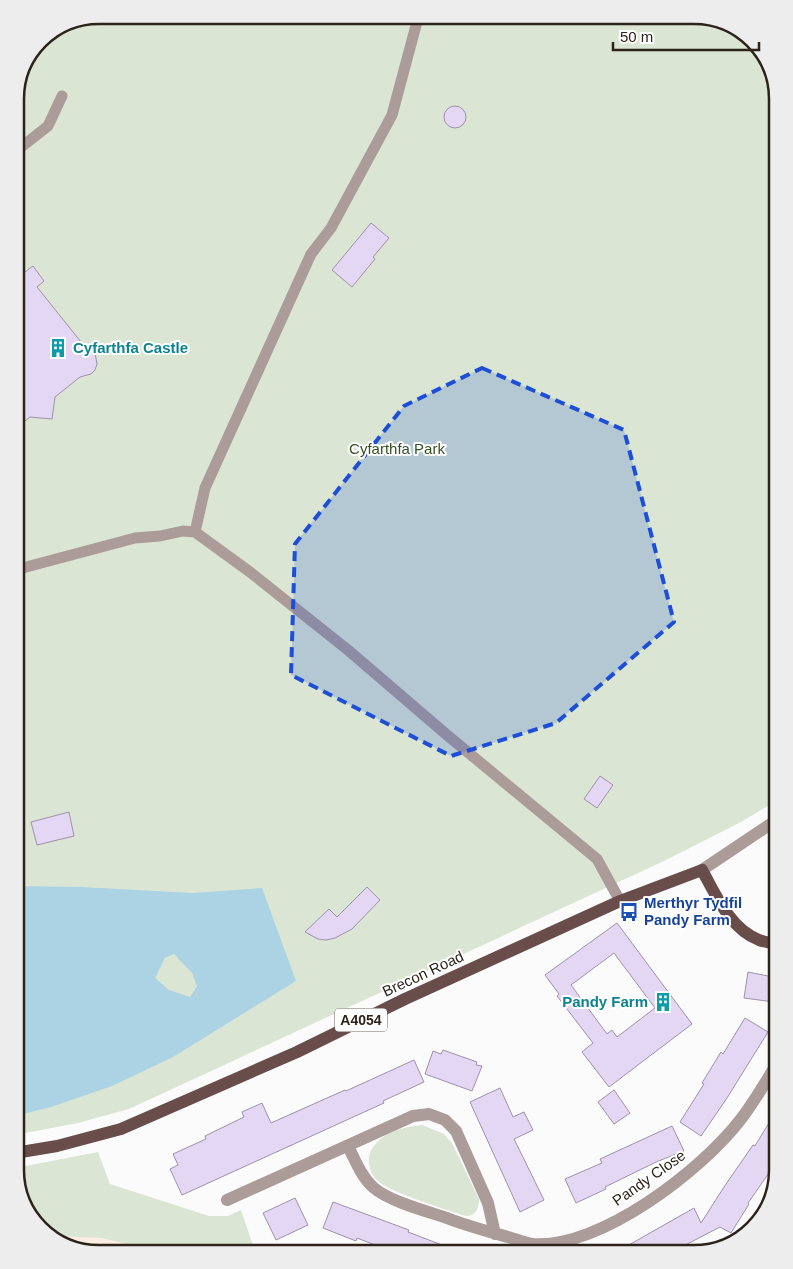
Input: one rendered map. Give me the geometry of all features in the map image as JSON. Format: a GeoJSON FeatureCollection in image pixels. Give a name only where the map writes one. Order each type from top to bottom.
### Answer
{"type":"FeatureCollection","features":[{"type":"Feature","properties":{"kind":"main road","name":"Brecon Road"},"geometry":{"type":"LineString","coordinates":[[24,1151],[66,1144],[121,1129],[297,1052],[405,999],[620,901],[702,870]]}},
{"type":"Feature","properties":{"kind":"main road"},"geometry":{"type":"LineString","coordinates":[[702,870],[725,910],[739,928],[758,940],[769,943]]}},
{"type":"Feature","properties":{"kind":"street","name":"Brecon Road"},"geometry":{"type":"LineString","coordinates":[[702,870],[769,825]]}},
{"type":"Feature","properties":{"kind":"street","name":"Pandy Close"},"geometry":{"type":"LineString","coordinates":[[348,1146],[373,1188],[388,1196],[466,1226],[533,1244],[562,1241],[597,1231],[639,1209],[675,1183],[710,1154],[741,1119],[769,1076]]}},
{"type":"Feature","properties":{"kind":"street"},"geometry":{"type":"LineString","coordinates":[[227,1200],[414,1116],[429,1114],[445,1120],[456,1131],[488,1203],[496,1234]]}},
{"type":"Feature","properties":{"kind":"lane"},"geometry":{"type":"LineString","coordinates":[[195,532],[205,488],[311,254],[331,228],[392,115],[416,24]]}},
{"type":"Feature","properties":{"kind":"lane"},"geometry":{"type":"LineString","coordinates":[[24,145],[48,126],[62,96]]}},
{"type":"Feature","properties":{"kind":"lane"},"geometry":{"type":"LineString","coordinates":[[24,568],[135,538],[195,532],[250,572],[348,650],[597,859],[620,901]]}},
{"type":"Feature","properties":{"kind":"highlighted area"},"geometry":{"type":"Polygon","coordinates":[[[482,368],[624,430],[674,622],[556,723],[451,756],[291,675],[295,544],[404,406],[482,368]]]}},
{"type":"Feature","properties":{"kind":"shaded area"},"geometry":{"type":"Polygon","coordinates":[[[61,1236],[102,1238],[130,1245],[84,1244],[61,1236]]]}},
{"type":"Feature","properties":{"kind":"green space","name":"Cyfarthfa Park"},"geometry":{"type":"Polygon","coordinates":[[[98,24],[700,24],[728,31],[751,49],[762,65],[768,84],[769,98],[769,805],[741,822],[664,861],[129,1109],[78,1123],[24,1133],[24,93],[29,70],[36,57],[57,36],[70,29],[98,24]]]}},
{"type":"Feature","properties":{"kind":"green space"},"geometry":{"type":"Polygon","coordinates":[[[422,1125],[444,1134],[452,1143],[479,1199],[477,1210],[473,1215],[462,1215],[405,1195],[384,1185],[374,1177],[369,1165],[369,1157],[376,1143],[394,1131],[422,1125]]]}},
{"type":"Feature","properties":{"kind":"green space"},"geometry":{"type":"Polygon","coordinates":[[[98,1152],[110,1184],[209,1216],[228,1216],[241,1210],[253,1245],[130,1245],[102,1238],[63,1237],[42,1220],[31,1204],[25,1185],[24,1166],[98,1152]]]}},
{"type":"Feature","properties":{"kind":"water"},"geometry":{"type":"Polygon","coordinates":[[[24,886],[193,893],[262,888],[296,981],[173,1057],[112,1086],[51,1107],[24,1114],[24,886]],[[174,954],[165,958],[155,978],[169,990],[190,997],[197,986],[192,973],[174,954]]]}},
{"type":"Feature","properties":{"kind":"building"},"geometry":{"type":"Polygon","coordinates":[[[455,106],[463,109],[466,117],[463,125],[455,128],[447,125],[444,117],[447,109],[455,106]]]}},
{"type":"Feature","properties":{"kind":"building"},"geometry":{"type":"Polygon","coordinates":[[[371,223],[389,238],[352,287],[332,270],[371,223]]]}},
{"type":"Feature","properties":{"kind":"building","name":"Cyfarthfa Castle"},"geometry":{"type":"Polygon","coordinates":[[[33,266],[44,281],[37,287],[85,347],[95,353],[97,364],[91,374],[80,377],[55,397],[52,419],[30,417],[24,422],[24,273],[33,266]]]}},
{"type":"Feature","properties":{"kind":"building"},"geometry":{"type":"Polygon","coordinates":[[[600,776],[613,785],[597,808],[584,799],[600,776]]]}},
{"type":"Feature","properties":{"kind":"building"},"geometry":{"type":"Polygon","coordinates":[[[69,812],[74,836],[37,845],[31,822],[69,812]]]}},
{"type":"Feature","properties":{"kind":"building"},"geometry":{"type":"Polygon","coordinates":[[[367,887],[380,900],[352,929],[335,938],[326,940],[318,939],[305,932],[329,909],[337,917],[367,887]]]}},
{"type":"Feature","properties":{"kind":"building","name":"Pandy Farm"},"geometry":{"type":"Polygon","coordinates":[[[617,923],[692,1024],[609,1087],[582,1052],[593,1043],[557,996],[559,994],[545,975],[617,923]],[[614,953],[571,985],[607,1034],[612,1030],[617,1037],[655,1008],[614,953]]]}},
{"type":"Feature","properties":{"kind":"building"},"geometry":{"type":"Polygon","coordinates":[[[748,972],[769,976],[769,1001],[744,998],[748,972]]]}},
{"type":"Feature","properties":{"kind":"building"},"geometry":{"type":"Polygon","coordinates":[[[745,1018],[768,1032],[701,1136],[680,1122],[704,1084],[702,1083],[721,1052],[723,1054],[745,1018]]]}},
{"type":"Feature","properties":{"kind":"building"},"geometry":{"type":"Polygon","coordinates":[[[443,1050],[477,1062],[476,1065],[482,1066],[472,1091],[425,1074],[433,1051],[441,1054],[443,1050]]]}},
{"type":"Feature","properties":{"kind":"building"},"geometry":{"type":"Polygon","coordinates":[[[414,1060],[424,1082],[383,1101],[384,1103],[182,1195],[170,1169],[178,1165],[173,1154],[206,1139],[205,1136],[244,1117],[242,1112],[262,1103],[271,1123],[414,1060]]]}},
{"type":"Feature","properties":{"kind":"building"},"geometry":{"type":"Polygon","coordinates":[[[500,1088],[513,1117],[524,1112],[533,1130],[514,1139],[544,1200],[520,1212],[470,1102],[500,1088]]]}},
{"type":"Feature","properties":{"kind":"building"},"geometry":{"type":"Polygon","coordinates":[[[614,1090],[630,1113],[614,1124],[598,1102],[614,1090]]]}},
{"type":"Feature","properties":{"kind":"building"},"geometry":{"type":"Polygon","coordinates":[[[769,1123],[769,1173],[748,1203],[731,1233],[720,1227],[685,1245],[629,1245],[694,1208],[701,1223],[753,1145],[755,1146],[769,1123]]]}},
{"type":"Feature","properties":{"kind":"building"},"geometry":{"type":"Polygon","coordinates":[[[672,1126],[684,1151],[656,1162],[576,1203],[565,1179],[602,1163],[600,1159],[672,1126]]]}},
{"type":"Feature","properties":{"kind":"building"},"geometry":{"type":"Polygon","coordinates":[[[295,1198],[308,1225],[276,1240],[263,1213],[295,1198]]]}},
{"type":"Feature","properties":{"kind":"building"},"geometry":{"type":"Polygon","coordinates":[[[333,1202],[409,1230],[408,1232],[442,1245],[375,1245],[357,1238],[356,1241],[323,1228],[333,1202]]]}},
{"type":"Feature","properties":{"kind":"place","name":"Cyfarthfa Castle"},"geometry":{"type":"Point","coordinates":[58,348]}},
{"type":"Feature","properties":{"kind":"place","name":"Merthyr Tydfil Pandy Farm"},"geometry":{"type":"Point","coordinates":[629,912]}},
{"type":"Feature","properties":{"kind":"place","name":"Pandy Farm"},"geometry":{"type":"Point","coordinates":[663,1002]}}]}
